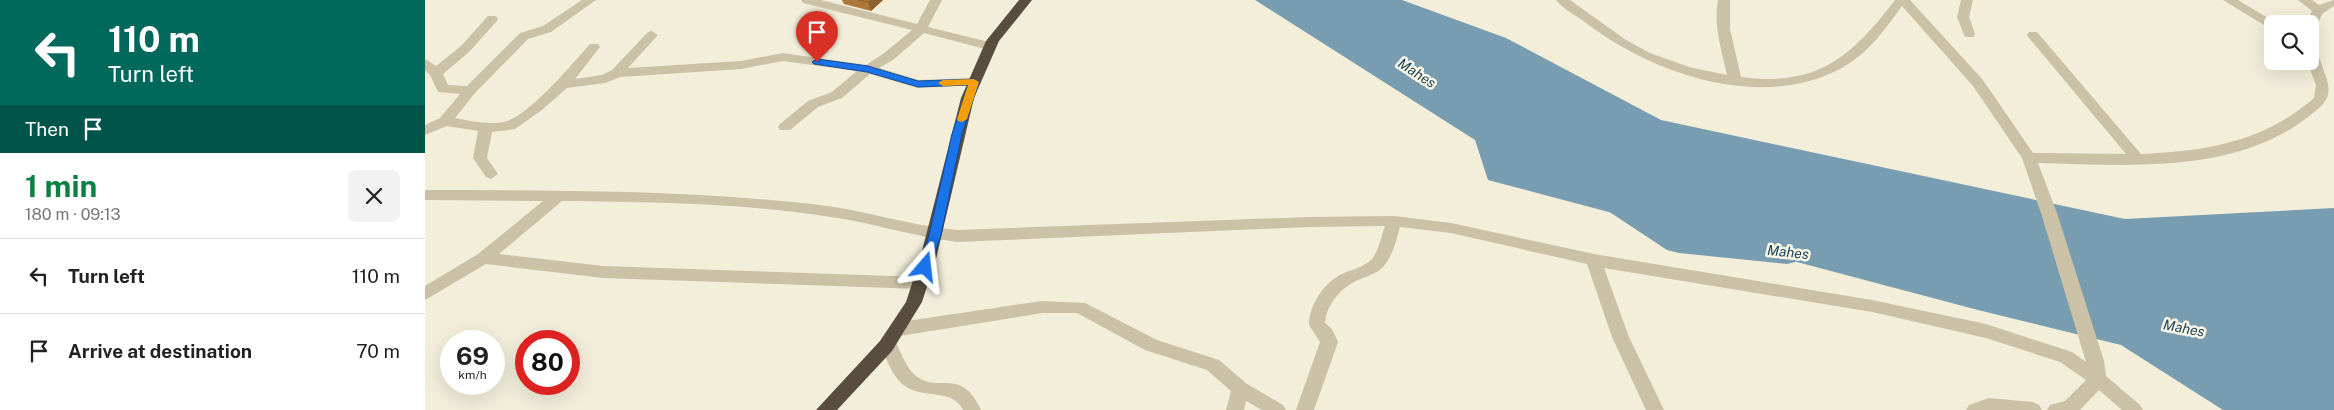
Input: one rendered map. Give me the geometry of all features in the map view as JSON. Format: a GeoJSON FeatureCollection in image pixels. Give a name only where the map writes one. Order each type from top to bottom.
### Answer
{"type":"FeatureCollection","features":[{"type":"Feature","properties":{"kind":"highway"},"geometry":{"type":"LineString","coordinates":[[825,410],[900,329],[915,301],[935,235],[957,134],[974,82],[989,46],[1026,0]]}},
{"type":"Feature","properties":{"kind":"street"},"geometry":{"type":"LineString","coordinates":[[425,131],[445,121],[470,90],[524,36],[547,29],[590,0]]}},
{"type":"Feature","properties":{"kind":"street"},"geometry":{"type":"LineString","coordinates":[[807,0],[989,46]]}},
{"type":"Feature","properties":{"kind":"street"},"geometry":{"type":"LineString","coordinates":[[785,127],[813,104],[837,96],[868,69],[888,57],[920,30],[936,0]]}},
{"type":"Feature","properties":{"kind":"street"},"geometry":{"type":"LineString","coordinates":[[1561,0],[1631,48],[1673,66],[1735,80],[1784,82],[1831,69],[1851,57],[1865,44],[1902,0],[1978,83],[2029,158],[2049,213],[2089,342],[2098,379]]}},
{"type":"Feature","properties":{"kind":"street"},"geometry":{"type":"LineString","coordinates":[[1724,0],[1722,7],[1724,24],[1735,80]]}},
{"type":"Feature","properties":{"kind":"street"},"geometry":{"type":"LineString","coordinates":[[1967,0],[1963,17],[1969,34]]}},
{"type":"Feature","properties":{"kind":"street"},"geometry":{"type":"LineString","coordinates":[[2229,0],[2264,20]]}},
{"type":"Feature","properties":{"kind":"street"},"geometry":{"type":"LineString","coordinates":[[2304,0],[2319,10]]}},
{"type":"Feature","properties":{"kind":"street"},"geometry":{"type":"LineString","coordinates":[[2315,15],[2319,10],[2334,2]]}},
{"type":"Feature","properties":{"kind":"street"},"geometry":{"type":"LineString","coordinates":[[436,73],[465,49],[493,19]]}},
{"type":"Feature","properties":{"kind":"street"},"geometry":{"type":"LineString","coordinates":[[563,84],[605,79],[617,72],[652,35]]}},
{"type":"Feature","properties":{"kind":"street"},"geometry":{"type":"LineString","coordinates":[[2033,36],[2137,158]]}},
{"type":"Feature","properties":{"kind":"street"},"geometry":{"type":"LineString","coordinates":[[445,121],[486,128],[510,126],[537,107],[563,84],[594,47]]}},
{"type":"Feature","properties":{"kind":"street"},"geometry":{"type":"LineString","coordinates":[[617,72],[741,65],[783,57],[868,69],[918,84],[974,82]]}},
{"type":"Feature","properties":{"kind":"street"},"geometry":{"type":"LineString","coordinates":[[425,63],[436,73],[443,89],[470,90]]}},
{"type":"Feature","properties":{"kind":"street"},"geometry":{"type":"LineString","coordinates":[[2029,158],[2137,158],[2227,149],[2284,127],[2321,99],[2323,85],[2317,70]]}},
{"type":"Feature","properties":{"kind":"street"},"geometry":{"type":"LineString","coordinates":[[486,128],[480,158],[491,174]]}},
{"type":"Feature","properties":{"kind":"street"},"geometry":{"type":"LineString","coordinates":[[425,195],[559,195],[696,200],[816,209],[935,235],[976,236],[1259,223],[1394,221],[1451,228],[1594,260],[1872,306],[1986,331],[2066,357],[2098,379],[2134,410]]}},
{"type":"Feature","properties":{"kind":"street"},"geometry":{"type":"LineString","coordinates":[[425,294],[484,258],[559,195]]}},
{"type":"Feature","properties":{"kind":"street"},"geometry":{"type":"LineString","coordinates":[[1305,410],[1329,342],[1326,334],[1317,325],[1316,316],[1322,303],[1345,280],[1373,268],[1381,259],[1394,221]]}},
{"type":"Feature","properties":{"kind":"street"},"geometry":{"type":"LineString","coordinates":[[484,258],[603,272],[921,283]]}},
{"type":"Feature","properties":{"kind":"street"},"geometry":{"type":"LineString","coordinates":[[1594,260],[1613,321],[1655,410]]}},
{"type":"Feature","properties":{"kind":"street"},"geometry":{"type":"LineString","coordinates":[[900,329],[1042,307],[1079,306],[1151,345],[1213,365],[1241,390],[1277,410]]}},
{"type":"Feature","properties":{"kind":"street"},"geometry":{"type":"LineString","coordinates":[[888,343],[910,381],[922,386],[946,388],[959,393],[970,403],[972,410]]}},
{"type":"Feature","properties":{"kind":"street"},"geometry":{"type":"LineString","coordinates":[[2056,410],[2070,408],[2098,379]]}},
{"type":"Feature","properties":{"kind":"street"},"geometry":{"type":"LineString","coordinates":[[1235,410],[1241,390]]}},
{"type":"Feature","properties":{"kind":"street"},"geometry":{"type":"LineString","coordinates":[[1975,410],[1980,407],[2007,406],[2033,410]]}},
{"type":"Feature","properties":{"kind":"water"},"geometry":{"type":"Polygon","coordinates":[[[1255,0],[1402,0],[1506,38],[1661,120],[2125,219],[2334,208],[2334,410],[2223,410],[2121,345],[1978,310],[1488,180],[1475,140],[1255,0]]]}},
{"type":"Feature","properties":{"kind":"waterway","name":"Mahes"},"geometry":{"type":"LineString","coordinates":[[1613,199],[1679,241],[1787,252]]}},
{"type":"Feature","properties":{"kind":"slow traffic"},"geometry":{"type":"LineString","coordinates":[[943,83],[974,82],[962,119]]}},
{"type":"Feature","properties":{"kind":"route"},"geometry":{"type":"LineString","coordinates":[[817,62],[868,69],[918,84],[974,82],[957,134],[935,235],[925,267]]}}]}
